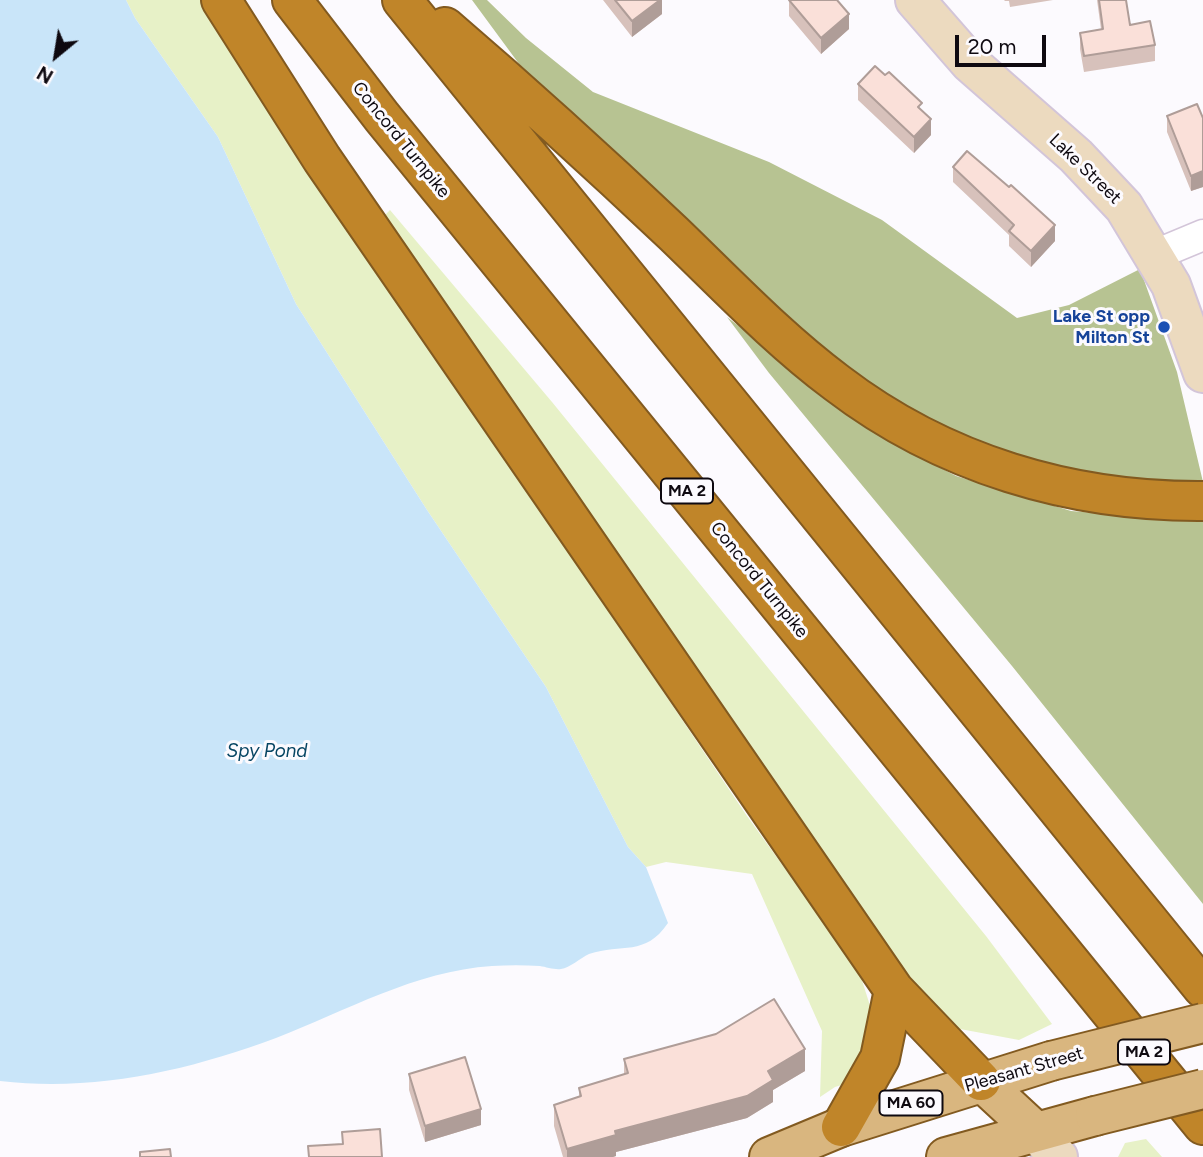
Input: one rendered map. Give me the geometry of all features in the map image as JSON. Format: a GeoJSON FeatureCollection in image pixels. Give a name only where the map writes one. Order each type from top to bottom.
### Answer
{"type":"FeatureCollection","features":[{"type":"Feature","properties":{"kind":"highway"},"geometry":{"type":"LineString","coordinates":[[221,0],[330,170],[894,990],[981,1081]]}},
{"type":"Feature","properties":{"kind":"highway","name":"Concord Turnpike"},"geometry":{"type":"LineString","coordinates":[[292,0],[382,117],[1203,1125]]}},
{"type":"Feature","properties":{"kind":"highway"},"geometry":{"type":"LineString","coordinates":[[402,0],[1203,988]]}},
{"type":"Feature","properties":{"kind":"highway"},"geometry":{"type":"LineString","coordinates":[[412,0],[548,114],[800,354],[892,421],[954,453],[1020,477],[1109,496],[1203,501]]}},
{"type":"Feature","properties":{"kind":"highway"},"geometry":{"type":"LineString","coordinates":[[841,1126],[871,1079],[880,1058],[894,990]]}},
{"type":"Feature","properties":{"kind":"main road","name":"Lake Street"},"geometry":{"type":"LineString","coordinates":[[915,0],[970,63],[1113,193],[1156,255],[1185,317],[1203,373]]}},
{"type":"Feature","properties":{"kind":"main road","name":"Pleasant Street"},"geometry":{"type":"LineString","coordinates":[[769,1157],[841,1126],[981,1081],[1203,1023]]}},
{"type":"Feature","properties":{"kind":"main road"},"geometry":{"type":"LineString","coordinates":[[981,1081],[1047,1144]]}},
{"type":"Feature","properties":{"kind":"main road"},"geometry":{"type":"LineString","coordinates":[[947,1157],[1047,1144],[1095,1116],[1203,1089]]}},
{"type":"Feature","properties":{"kind":"street"},"geometry":{"type":"LineString","coordinates":[[1156,255],[1203,235]]}},
{"type":"Feature","properties":{"kind":"green space"},"geometry":{"type":"Polygon","coordinates":[[[126,0],[202,0],[344,227],[460,390],[747,816],[859,971],[873,1015],[855,1081],[835,1087],[820,1097],[822,1031],[752,874],[666,862],[646,867],[628,847],[546,687],[427,510],[296,304],[218,137],[135,18],[126,0]]]}},
{"type":"Feature","properties":{"kind":"green space"},"geometry":{"type":"Polygon","coordinates":[[[472,0],[487,0],[526,38],[593,92],[769,162],[882,220],[1017,318],[1069,305],[1140,269],[1177,372],[1203,482],[1100,483],[948,435],[844,371],[525,72],[472,0]]]}},
{"type":"Feature","properties":{"kind":"green space"},"geometry":{"type":"Polygon","coordinates":[[[390,210],[552,402],[986,936],[1052,1024],[1019,1040],[944,1026],[852,906],[384,216],[390,210]]]}},
{"type":"Feature","properties":{"kind":"green space"},"geometry":{"type":"Polygon","coordinates":[[[727,317],[882,437],[956,476],[1071,511],[1203,522],[1203,904],[1012,666],[769,373],[727,317]]]}},
{"type":"Feature","properties":{"kind":"green space"},"geometry":{"type":"Polygon","coordinates":[[[1146,1139],[1162,1157],[1118,1157],[1125,1143],[1146,1139]]]}},
{"type":"Feature","properties":{"kind":"water","name":"Spy Pond"},"geometry":{"type":"Polygon","coordinates":[[[0,0],[126,0],[135,18],[218,137],[296,304],[427,510],[546,687],[628,847],[646,867],[668,923],[651,941],[589,954],[561,969],[498,966],[463,969],[436,976],[381,994],[276,1038],[175,1069],[71,1084],[0,1081],[0,0]]]}},
{"type":"Feature","properties":{"kind":"building"},"geometry":{"type":"Polygon","coordinates":[[[615,0],[660,0],[632,21],[615,0]]]}},
{"type":"Feature","properties":{"kind":"building"},"geometry":{"type":"Polygon","coordinates":[[[789,0],[837,0],[849,14],[821,38],[789,0]]]}},
{"type":"Feature","properties":{"kind":"building"},"geometry":{"type":"Polygon","coordinates":[[[1099,0],[1126,0],[1130,25],[1150,21],[1155,45],[1084,56],[1080,33],[1103,29],[1099,0]]]}},
{"type":"Feature","properties":{"kind":"building"},"geometry":{"type":"Polygon","coordinates":[[[875,66],[885,75],[889,72],[922,103],[918,107],[931,119],[914,137],[858,84],[875,66]]]}},
{"type":"Feature","properties":{"kind":"building"},"geometry":{"type":"Polygon","coordinates":[[[1197,104],[1203,118],[1203,171],[1191,176],[1167,116],[1197,104]]]}},
{"type":"Feature","properties":{"kind":"building"},"geometry":{"type":"Polygon","coordinates":[[[967,151],[1009,187],[1011,185],[1055,225],[1031,251],[1009,231],[1014,225],[953,167],[967,151]]]}},
{"type":"Feature","properties":{"kind":"building"},"geometry":{"type":"Polygon","coordinates":[[[774,999],[805,1049],[768,1071],[773,1080],[747,1096],[615,1131],[616,1135],[567,1149],[554,1105],[581,1096],[579,1088],[628,1073],[624,1059],[716,1034],[774,999]]]}},
{"type":"Feature","properties":{"kind":"building"},"geometry":{"type":"Polygon","coordinates":[[[465,1057],[481,1109],[425,1126],[409,1074],[465,1057]]]}},
{"type":"Feature","properties":{"kind":"building"},"geometry":{"type":"Polygon","coordinates":[[[380,1129],[382,1157],[309,1157],[308,1146],[343,1144],[342,1132],[380,1129]]]}},
{"type":"Feature","properties":{"kind":"building"},"geometry":{"type":"Polygon","coordinates":[[[170,1149],[171,1157],[140,1157],[140,1152],[170,1149]]]}},
{"type":"Feature","properties":{"kind":"place","name":"Lake St opp Milton St"},"geometry":{"type":"Point","coordinates":[1164,327]}}]}
